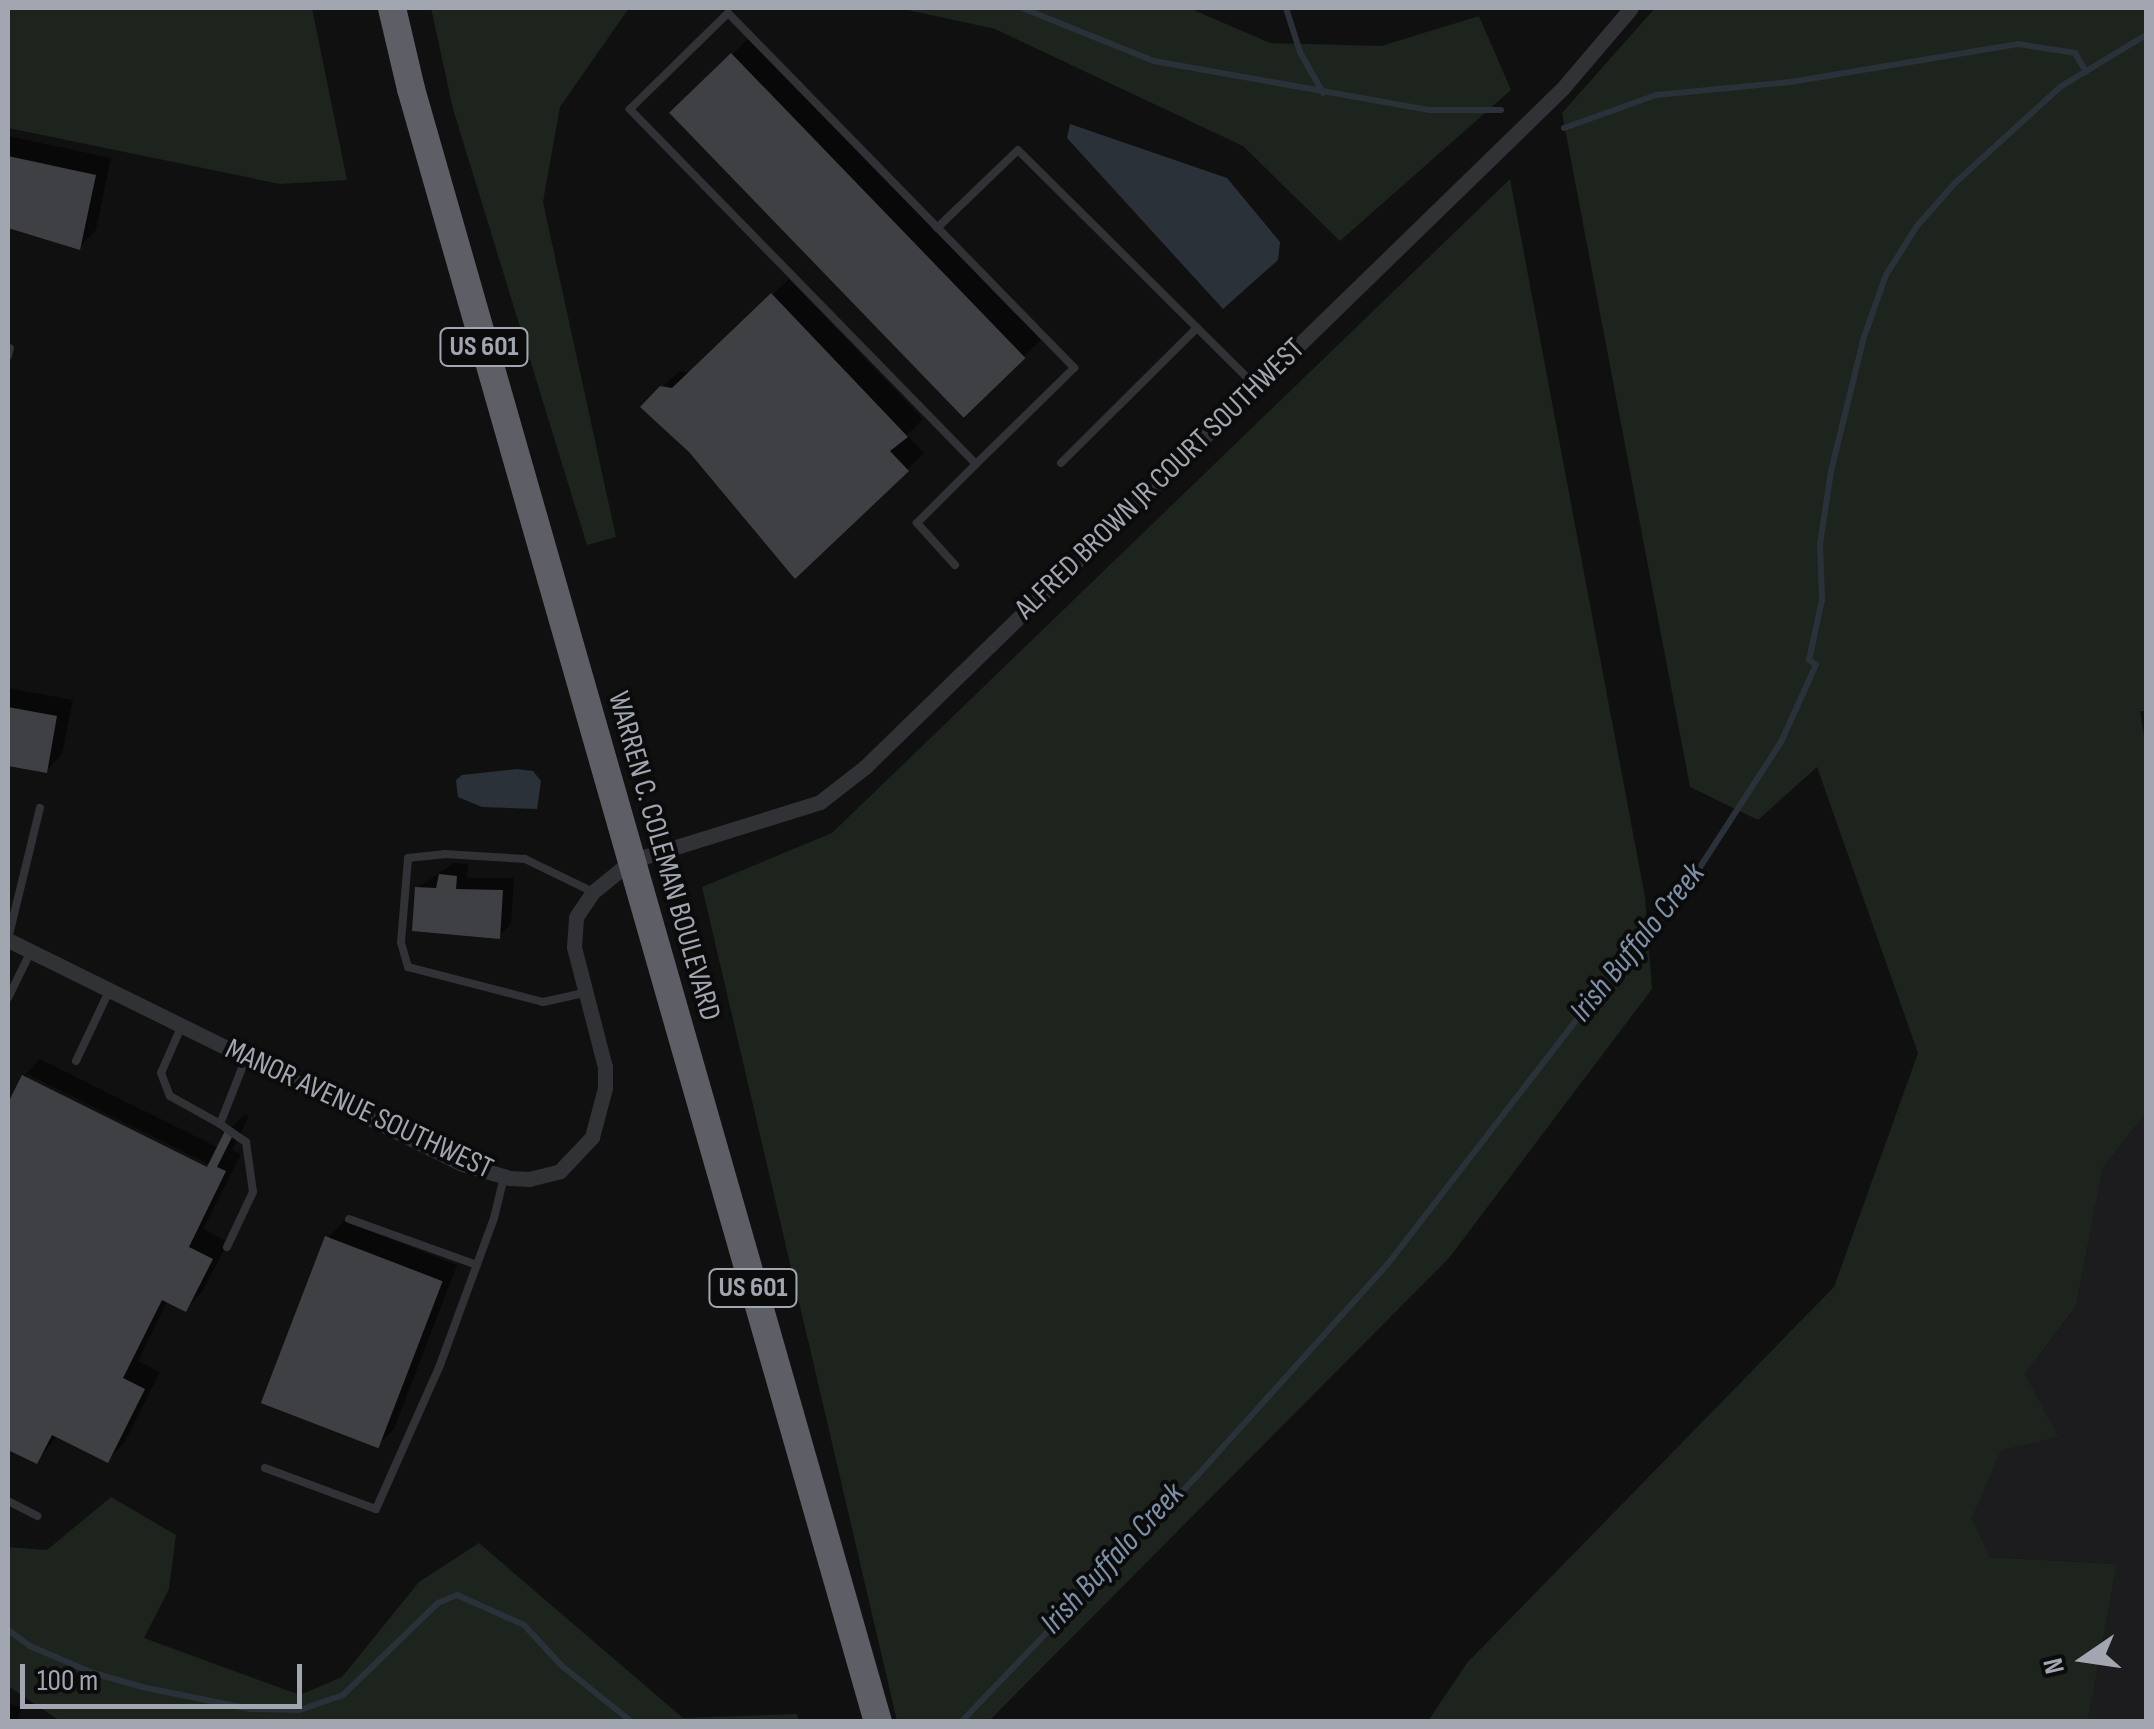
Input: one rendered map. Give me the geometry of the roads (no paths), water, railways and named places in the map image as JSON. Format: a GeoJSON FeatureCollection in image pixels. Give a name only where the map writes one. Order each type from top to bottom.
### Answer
{"type":"FeatureCollection","features":[{"type":"Feature","properties":{"kind":"highway","name":"WARREN C. COLEMAN BOULEVARD"},"geometry":{"type":"LineString","coordinates":[[392,8],[411,89],[876,1718]]}},
{"type":"Feature","properties":{"kind":"street","name":"ALFRED BROWN JR COURT SOUTHWEST"},"geometry":{"type":"LineString","coordinates":[[631,861],[820,802],[864,767],[1562,89],[1631,8]]}},
{"type":"Feature","properties":{"kind":"street"},"geometry":{"type":"LineString","coordinates":[[592,892],[631,861]]}},
{"type":"Feature","properties":{"kind":"street","name":"MANOR AVENUE SOUTHWEST"},"geometry":{"type":"LineString","coordinates":[[8,940],[462,1164],[504,1177],[530,1179],[560,1170],[592,1138],[603,1104],[604,1067],[573,930],[592,892]]}},
{"type":"Feature","properties":{"kind":"lane"},"geometry":{"type":"LineString","coordinates":[[955,564],[917,523],[1074,368],[728,13],[630,109],[976,464]]}},
{"type":"Feature","properties":{"kind":"lane"},"geometry":{"type":"LineString","coordinates":[[937,228],[1018,150],[1256,386]]}},
{"type":"Feature","properties":{"kind":"lane"},"geometry":{"type":"LineString","coordinates":[[1061,463],[1197,328]]}},
{"type":"Feature","properties":{"kind":"lane"},"geometry":{"type":"LineString","coordinates":[[8,940],[40,808]]}},
{"type":"Feature","properties":{"kind":"lane"},"geometry":{"type":"LineString","coordinates":[[584,992],[543,1002],[408,967],[401,942],[408,858],[444,854],[525,859],[592,892]]}},
{"type":"Feature","properties":{"kind":"lane"},"geometry":{"type":"LineString","coordinates":[[8,998],[31,951]]}},
{"type":"Feature","properties":{"kind":"lane"},"geometry":{"type":"LineString","coordinates":[[76,1061],[110,989]]}},
{"type":"Feature","properties":{"kind":"lane"},"geometry":{"type":"LineString","coordinates":[[182,1024],[161,1072],[170,1096],[246,1142],[254,1192],[227,1247]]}},
{"type":"Feature","properties":{"kind":"lane"},"geometry":{"type":"LineString","coordinates":[[220,1124],[246,1058]]}},
{"type":"Feature","properties":{"kind":"lane"},"geometry":{"type":"LineString","coordinates":[[266,1468],[376,1509],[477,1265],[504,1177]]}},
{"type":"Feature","properties":{"kind":"lane"},"geometry":{"type":"LineString","coordinates":[[349,1219],[477,1265]]}},
{"type":"Feature","properties":{"kind":"lane"},"geometry":{"type":"LineString","coordinates":[[8,1501],[37,1516]]}},
{"type":"Feature","properties":{"kind":"waterway"},"geometry":{"type":"LineString","coordinates":[[1022,8],[1154,61],[1430,110],[1501,110]]}},
{"type":"Feature","properties":{"kind":"waterway"},"geometry":{"type":"LineString","coordinates":[[1286,8],[1300,52],[1323,93]]}},
{"type":"Feature","properties":{"kind":"waterway","name":"Irish Buffalo Creek"},"geometry":{"type":"LineString","coordinates":[[961,1722],[1196,1477],[1387,1265],[1604,984],[1682,895],[1781,742],[1816,665],[1809,660],[1822,600],[1820,544],[1831,471],[1864,337],[1886,275],[1917,226],[1955,183],[2060,87],[2146,35]]}},
{"type":"Feature","properties":{"kind":"waterway"},"geometry":{"type":"LineString","coordinates":[[1564,128],[1656,95],[1791,82],[2018,44],[2075,53],[2086,72]]}},
{"type":"Feature","properties":{"kind":"waterway"},"geometry":{"type":"LineString","coordinates":[[8,1630],[30,1646],[90,1672],[142,1687],[251,1709],[300,1710],[343,1695],[438,1603],[457,1595],[524,1625],[562,1666],[632,1722]]}}]}
